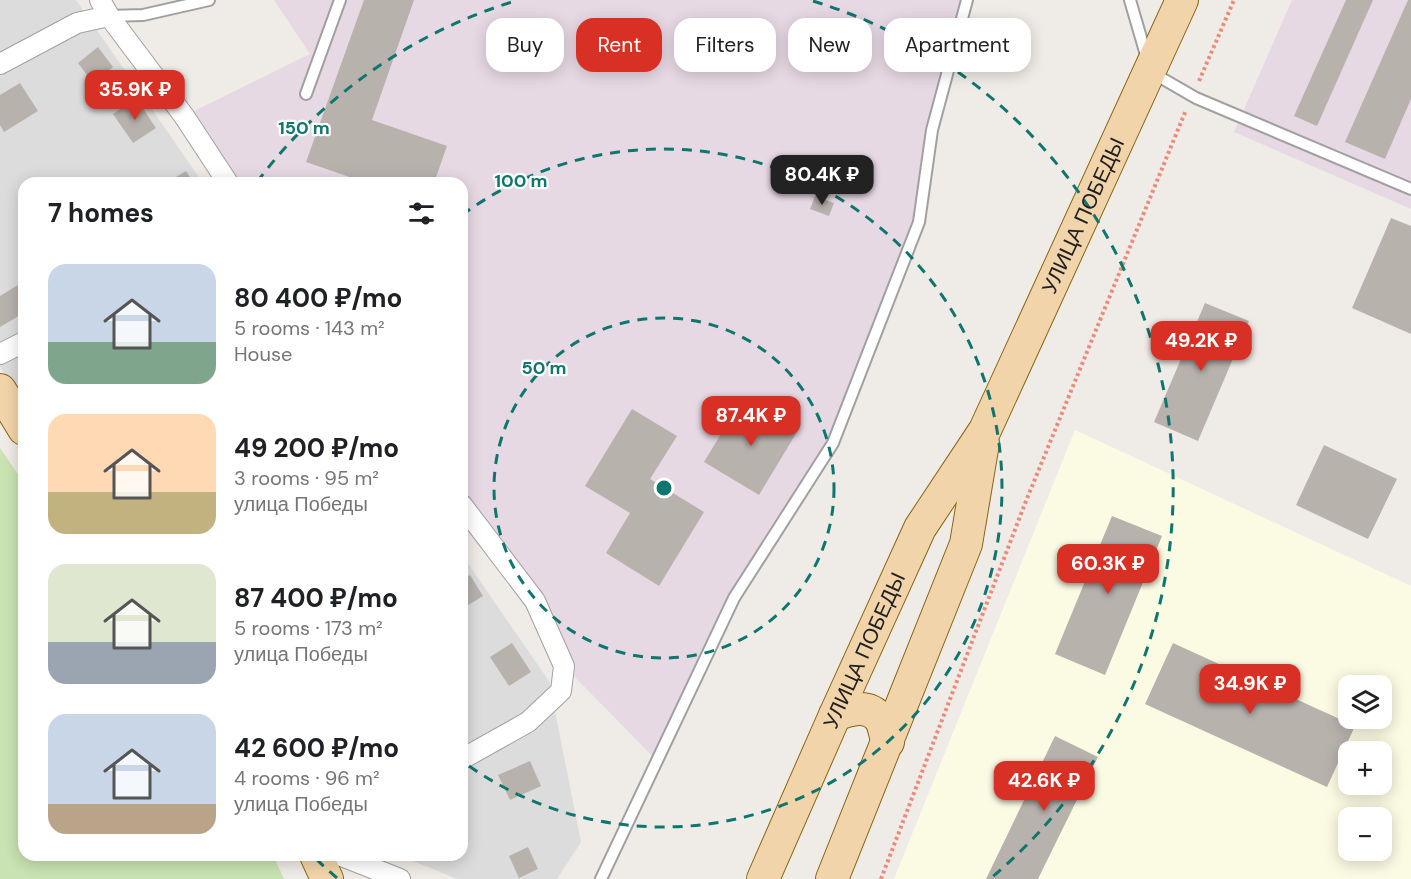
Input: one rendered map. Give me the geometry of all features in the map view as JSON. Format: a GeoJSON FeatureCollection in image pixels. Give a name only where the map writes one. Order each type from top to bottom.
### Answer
{"type":"FeatureCollection","features":[{"type":"Feature","properties":{"kind":"main road","name":"УЛИЦА ПОБЕДЫ"},"geometry":{"type":"LineString","coordinates":[[763,879],[834,715],[920,528],[985,430],[1151,72],[1182,0]]}},
{"type":"Feature","properties":{"kind":"main road"},"geometry":{"type":"LineString","coordinates":[[0,390],[18,419]]}},
{"type":"Feature","properties":{"kind":"main road","name":"УЛИЦА ПОБЕДЫ"},"geometry":{"type":"LineString","coordinates":[[832,879],[966,544],[985,430]]}},
{"type":"Feature","properties":{"kind":"main road"},"geometry":{"type":"LineString","coordinates":[[834,715],[853,708],[868,710],[880,719],[888,742]]}},
{"type":"Feature","properties":{"kind":"main road"},"geometry":{"type":"LineString","coordinates":[[319,861],[327,879]]}},
{"type":"Feature","properties":{"kind":"street"},"geometry":{"type":"LineString","coordinates":[[0,64],[105,8],[184,116],[224,177]]}},
{"type":"Feature","properties":{"kind":"street"},"geometry":{"type":"LineString","coordinates":[[0,354],[18,345]]}},
{"type":"Feature","properties":{"kind":"street"},"geometry":{"type":"LineString","coordinates":[[468,513],[535,601],[564,666],[561,691],[528,722],[468,756]]}},
{"type":"Feature","properties":{"kind":"street"},"geometry":{"type":"LineString","coordinates":[[354,861],[400,879]]}},
{"type":"Feature","properties":{"kind":"lane"},"geometry":{"type":"LineString","coordinates":[[105,8],[143,15],[209,0]]}},
{"type":"Feature","properties":{"kind":"lane"},"geometry":{"type":"LineString","coordinates":[[306,94],[340,0]]}},
{"type":"Feature","properties":{"kind":"lane"},"geometry":{"type":"LineString","coordinates":[[601,879],[734,598],[833,444],[920,222],[932,130],[967,0]]}},
{"type":"Feature","properties":{"kind":"lane"},"geometry":{"type":"LineString","coordinates":[[1130,0],[1151,72],[1192,96],[1411,189]]}},
{"type":"Feature","properties":{"kind":"path"},"geometry":{"type":"LineString","coordinates":[[881,879],[1026,501],[1192,96],[1234,0]]}},
{"type":"Feature","properties":{"kind":"shaded area"},"geometry":{"type":"Polygon","coordinates":[[[0,0],[76,0],[199,177],[18,177],[18,393],[0,367],[0,0]]]}},
{"type":"Feature","properties":{"kind":"shaded area"},"geometry":{"type":"Polygon","coordinates":[[[274,0],[967,0],[962,18],[884,18],[884,72],[948,72],[932,130],[919,222],[833,443],[734,598],[657,761],[564,666],[535,601],[468,513],[468,177],[224,177],[184,116],[310,54],[274,0]]]}},
{"type":"Feature","properties":{"kind":"shaded area"},"geometry":{"type":"Polygon","coordinates":[[[1292,0],[1411,0],[1411,209],[1234,132],[1292,0]]]}},
{"type":"Feature","properties":{"kind":"shaded area"},"geometry":{"type":"Polygon","coordinates":[[[1075,430],[1411,586],[1411,879],[894,879],[1075,430]]]}},
{"type":"Feature","properties":{"kind":"shaded area"},"geometry":{"type":"Polygon","coordinates":[[[468,564],[549,681],[581,842],[557,879],[457,879],[413,861],[468,861],[468,564]]]}},
{"type":"Feature","properties":{"kind":"green space"},"geometry":{"type":"Polygon","coordinates":[[[0,448],[18,474],[18,861],[276,861],[284,879],[0,879],[0,448]]]}},
{"type":"Feature","properties":{"kind":"building"},"geometry":{"type":"Polygon","coordinates":[[[364,0],[414,0],[372,120],[447,146],[436,177],[350,177],[306,162],[364,0]]]}},
{"type":"Feature","properties":{"kind":"building"},"geometry":{"type":"Polygon","coordinates":[[[1346,0],[1373,0],[1317,126],[1294,116],[1346,0]]]}},
{"type":"Feature","properties":{"kind":"building"},"geometry":{"type":"Polygon","coordinates":[[[1408,0],[1411,0],[1411,99],[1385,159],[1345,142],[1408,0]]]}},
{"type":"Feature","properties":{"kind":"building"},"geometry":{"type":"Polygon","coordinates":[[[98,47],[113,67],[93,83],[78,63],[98,47]]]}},
{"type":"Feature","properties":{"kind":"building"},"geometry":{"type":"Polygon","coordinates":[[[20,83],[38,111],[4,132],[0,125],[0,95],[20,83]]]}},
{"type":"Feature","properties":{"kind":"building"},"geometry":{"type":"Polygon","coordinates":[[[136,98],[156,128],[133,143],[113,114],[136,98]]]}},
{"type":"Feature","properties":{"kind":"building"},"geometry":{"type":"Polygon","coordinates":[[[186,171],[190,177],[176,177],[186,171]]]}},
{"type":"Feature","properties":{"kind":"building"},"geometry":{"type":"Polygon","coordinates":[[[815,196],[834,203],[829,216],[810,209],[815,196]]]}},
{"type":"Feature","properties":{"kind":"building"},"geometry":{"type":"Polygon","coordinates":[[[1391,218],[1411,226],[1411,334],[1352,308],[1391,218]]]}},
{"type":"Feature","properties":{"kind":"building"},"geometry":{"type":"Polygon","coordinates":[[[18,285],[18,316],[0,327],[0,296],[18,285]]]}},
{"type":"Feature","properties":{"kind":"building"},"geometry":{"type":"Polygon","coordinates":[[[1205,303],[1249,321],[1198,441],[1154,422],[1205,303]]]}},
{"type":"Feature","properties":{"kind":"building"},"geometry":{"type":"Polygon","coordinates":[[[742,399],[797,432],[759,495],[704,462],[742,399]]]}},
{"type":"Feature","properties":{"kind":"building"},"geometry":{"type":"Polygon","coordinates":[[[632,409],[677,436],[650,479],[704,512],[659,586],[606,553],[630,513],[585,486],[632,409]]]}},
{"type":"Feature","properties":{"kind":"building"},"geometry":{"type":"Polygon","coordinates":[[[1324,445],[1397,479],[1368,539],[1296,505],[1324,445]]]}},
{"type":"Feature","properties":{"kind":"building"},"geometry":{"type":"Polygon","coordinates":[[[1112,516],[1162,536],[1105,675],[1055,654],[1112,516]]]}},
{"type":"Feature","properties":{"kind":"building"},"geometry":{"type":"Polygon","coordinates":[[[470,575],[483,596],[468,605],[468,576],[470,575]]]}},
{"type":"Feature","properties":{"kind":"building"},"geometry":{"type":"Polygon","coordinates":[[[512,643],[531,672],[509,686],[490,657],[512,643]]]}},
{"type":"Feature","properties":{"kind":"building"},"geometry":{"type":"Polygon","coordinates":[[[1173,643],[1338,718],[1338,729],[1354,729],[1348,741],[1338,741],[1338,763],[1327,787],[1145,704],[1173,643]]]}},
{"type":"Feature","properties":{"kind":"building"},"geometry":{"type":"Polygon","coordinates":[[[1055,736],[1098,757],[1038,879],[986,879],[1055,736]]]}},
{"type":"Feature","properties":{"kind":"building"},"geometry":{"type":"Polygon","coordinates":[[[530,761],[541,786],[510,800],[498,775],[530,761]]]}},
{"type":"Feature","properties":{"kind":"building"},"geometry":{"type":"Polygon","coordinates":[[[528,847],[538,869],[519,878],[509,856],[528,847]]]}}]}
